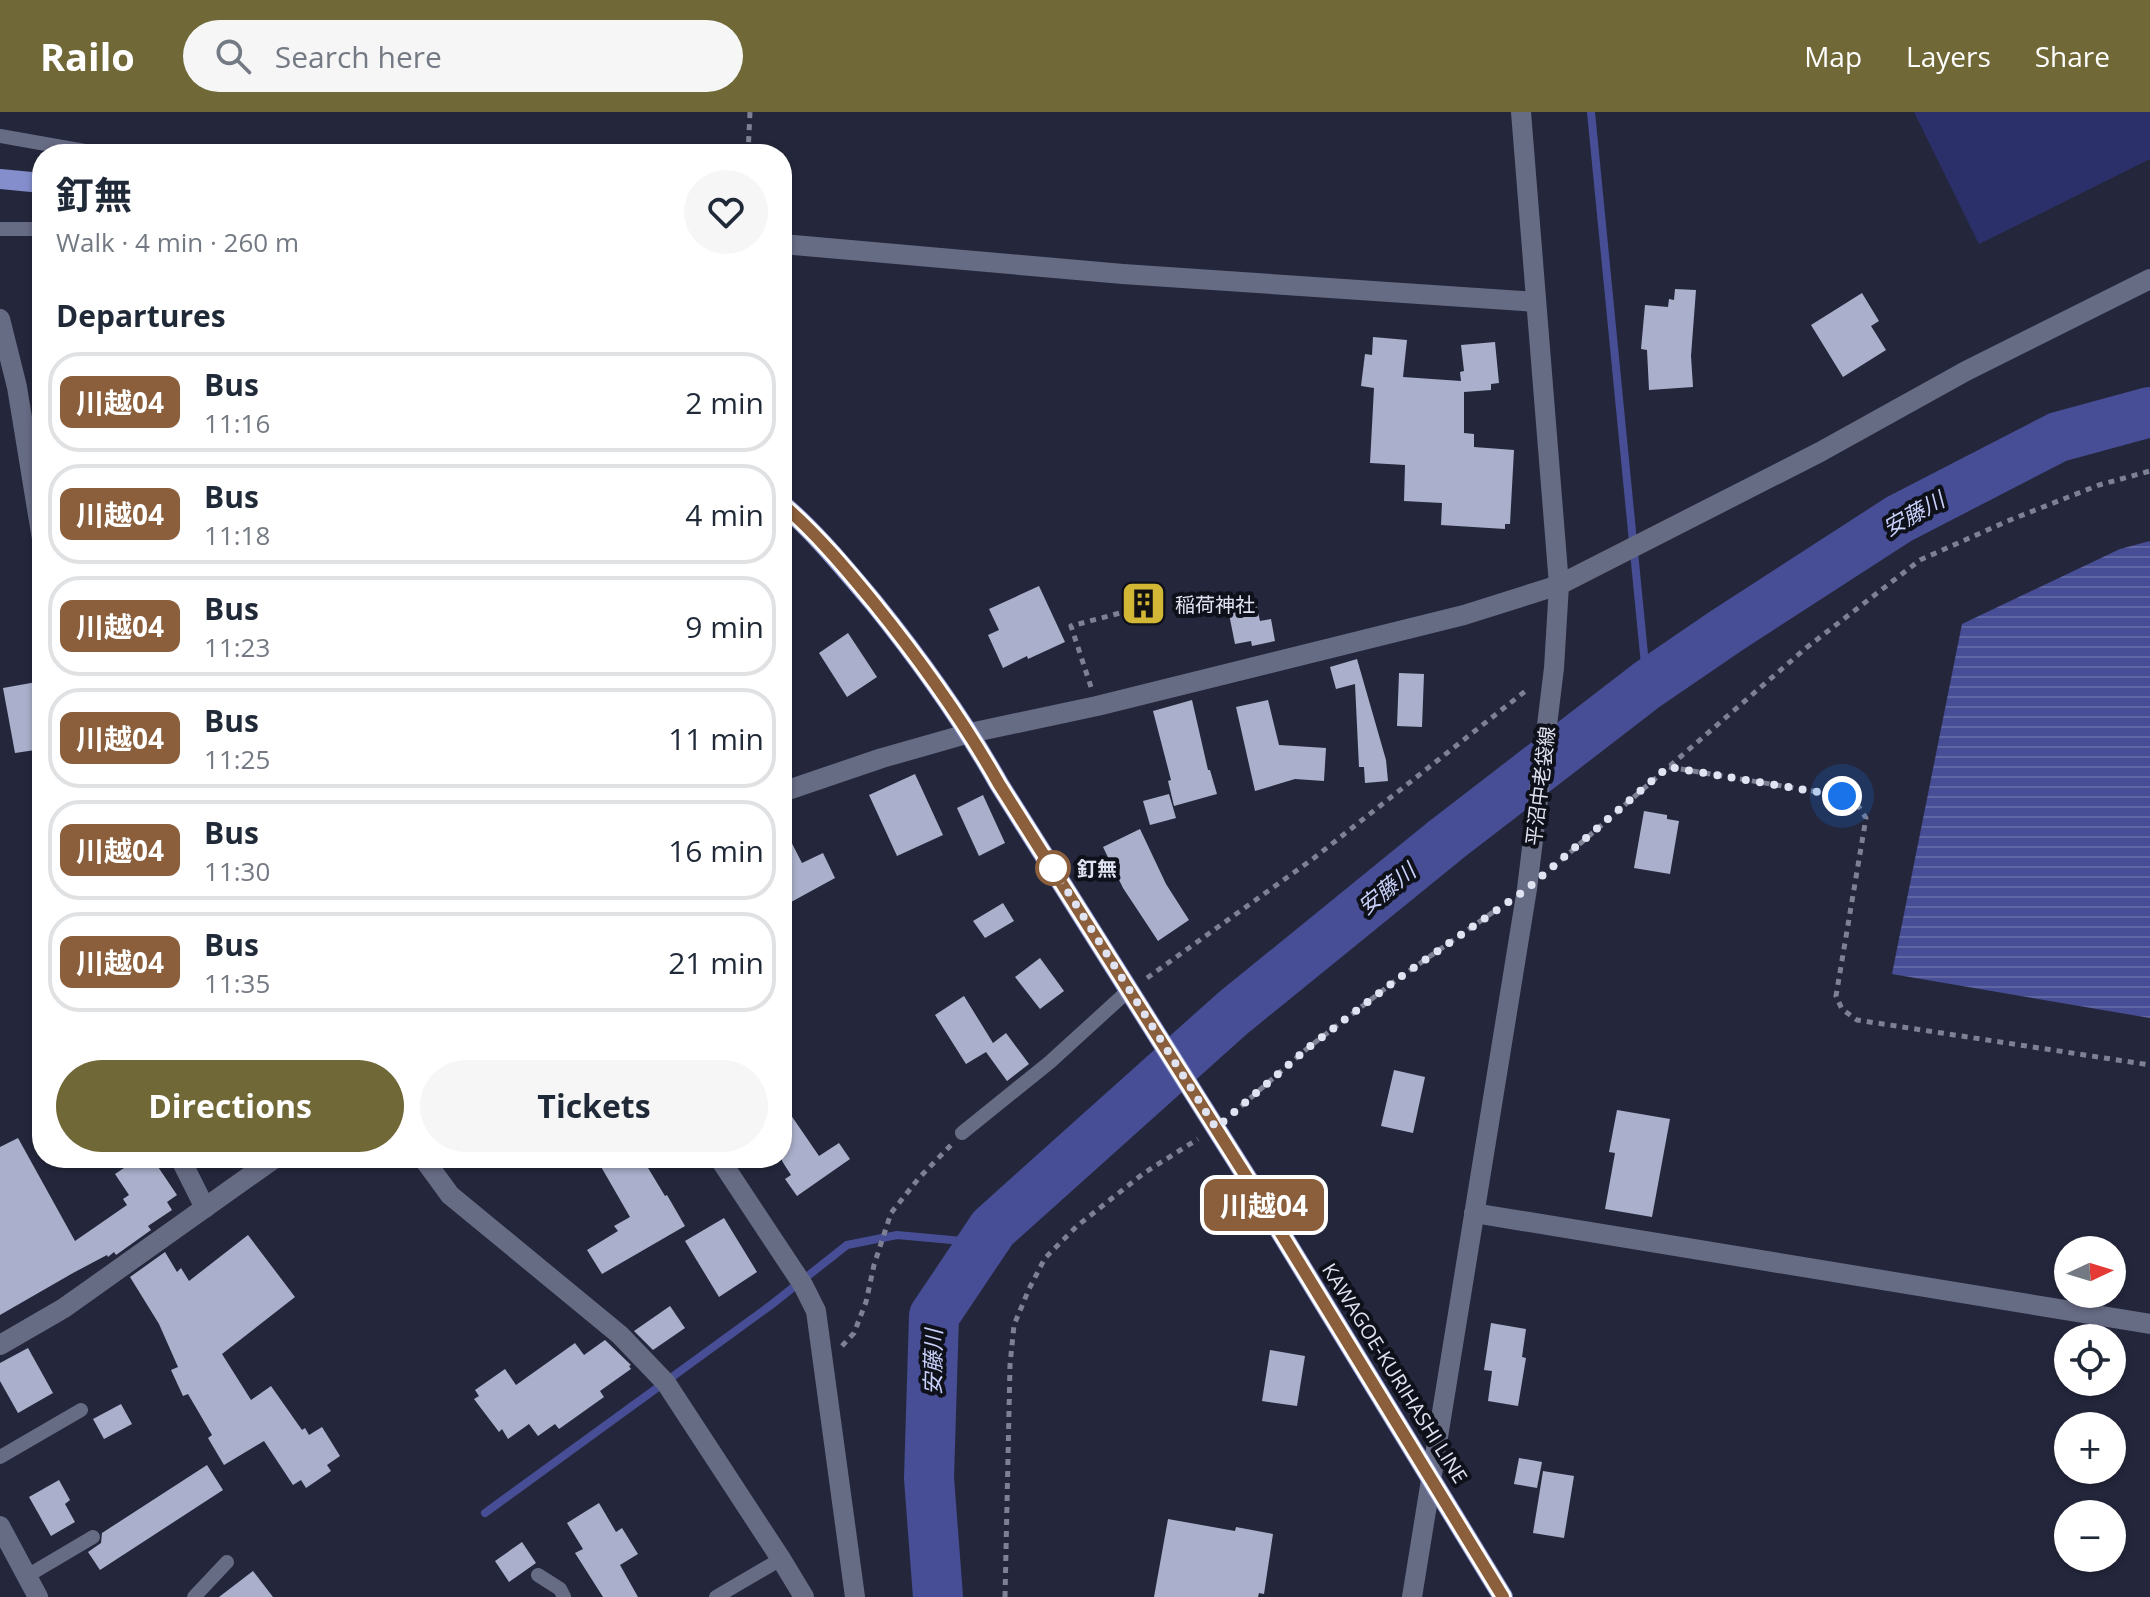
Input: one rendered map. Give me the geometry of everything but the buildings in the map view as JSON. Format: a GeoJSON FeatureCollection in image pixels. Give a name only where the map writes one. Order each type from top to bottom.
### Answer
{"type":"FeatureCollection","features":[{"type":"Feature","properties":{"kind":"main road"},"geometry":{"type":"LineString","coordinates":[[0,179],[32,182]]}},
{"type":"Feature","properties":{"kind":"main road","name":"KAWAGOE-KURIHASHI LINE"},"geometry":{"type":"LineString","coordinates":[[792,514],[847,571],[909,647],[970,733],[1503,1597]]}},
{"type":"Feature","properties":{"kind":"street","name":"平沼中老袋線"},"geometry":{"type":"LineString","coordinates":[[1412,1597],[1529,879],[1553,673],[1559,585],[1521,112]]}},
{"type":"Feature","properties":{"kind":"street"},"geometry":{"type":"LineString","coordinates":[[792,245],[1123,274],[1536,302]]}},
{"type":"Feature","properties":{"kind":"street"},"geometry":{"type":"LineString","coordinates":[[792,789],[970,733],[1097,706],[1464,615],[1559,585],[1820,452],[1966,371],[2150,279]]}},
{"type":"Feature","properties":{"kind":"street"},"geometry":{"type":"LineString","coordinates":[[0,319],[8,388],[32,495]]}},
{"type":"Feature","properties":{"kind":"street"},"geometry":{"type":"LineString","coordinates":[[185,1168],[205,1208]]}},
{"type":"Feature","properties":{"kind":"street"},"geometry":{"type":"LineString","coordinates":[[0,1345],[64,1308],[261,1168]]}},
{"type":"Feature","properties":{"kind":"street"},"geometry":{"type":"LineString","coordinates":[[430,1168],[450,1195],[620,1335],[666,1383],[804,1597]]}},
{"type":"Feature","properties":{"kind":"street"},"geometry":{"type":"LineString","coordinates":[[726,1168],[803,1285],[816,1311],[855,1597]]}},
{"type":"Feature","properties":{"kind":"street"},"geometry":{"type":"LineString","coordinates":[[1474,1213],[2150,1324]]}},
{"type":"Feature","properties":{"kind":"street"},"geometry":{"type":"LineString","coordinates":[[0,1526],[38,1597]]}},
{"type":"Feature","properties":{"kind":"lane"},"geometry":{"type":"LineString","coordinates":[[0,136],[45,144]]}},
{"type":"Feature","properties":{"kind":"lane"},"geometry":{"type":"LineString","coordinates":[[0,229],[32,229]]}},
{"type":"Feature","properties":{"kind":"lane"},"geometry":{"type":"LineString","coordinates":[[962,1133],[1135,999]]}},
{"type":"Feature","properties":{"kind":"lane"},"geometry":{"type":"LineString","coordinates":[[0,1457],[81,1410]]}},
{"type":"Feature","properties":{"kind":"lane"},"geometry":{"type":"LineString","coordinates":[[27,1576],[93,1537]]}},
{"type":"Feature","properties":{"kind":"lane"},"geometry":{"type":"LineString","coordinates":[[716,1597],[781,1559]]}},
{"type":"Feature","properties":{"kind":"lane"},"geometry":{"type":"LineString","coordinates":[[194,1597],[227,1562]]}},
{"type":"Feature","properties":{"kind":"lane"},"geometry":{"type":"LineString","coordinates":[[538,1575],[560,1589],[564,1597]]}},
{"type":"Feature","properties":{"kind":"path"},"geometry":{"type":"LineString","coordinates":[[748,144],[750,112]]}},
{"type":"Feature","properties":{"kind":"path"},"geometry":{"type":"LineString","coordinates":[[1005,1597],[1010,1365],[1014,1325],[1045,1258],[1077,1226],[1529,879],[1668,767],[1806,648],[1920,560],[2099,485],[2150,471]]}},
{"type":"Feature","properties":{"kind":"path"},"geometry":{"type":"LineString","coordinates":[[1097,706],[1071,626],[1120,613]]}},
{"type":"Feature","properties":{"kind":"path"},"geometry":{"type":"LineString","coordinates":[[1135,999],[1553,673]]}},
{"type":"Feature","properties":{"kind":"path"},"geometry":{"type":"LineString","coordinates":[[1668,767],[1842,796],[1859,807],[1866,818],[1836,996],[1842,1009],[1857,1020],[2150,1065]]}},
{"type":"Feature","properties":{"kind":"path"},"geometry":{"type":"LineString","coordinates":[[823,1365],[854,1333],[891,1213],[962,1133]]}},
{"type":"Feature","properties":{"kind":"shaded area"},"geometry":{"type":"Polygon","coordinates":[[[1914,112],[2150,112],[2150,159],[1979,244],[1914,112]]]}},
{"type":"Feature","properties":{"kind":"water"},"geometry":{"type":"Polygon","coordinates":[[[2150,541],[2150,1018],[1892,974],[1962,624],[2120,549],[2150,541]]]}},
{"type":"Feature","properties":{"kind":"waterway"},"geometry":{"type":"LineString","coordinates":[[1591,112],[1647,685]]}},
{"type":"Feature","properties":{"kind":"waterway","name":"安藤川"},"geometry":{"type":"LineString","coordinates":[[938,1597],[929,1478],[934,1316],[993,1228],[1233,1013],[1447,839],[1647,685],[1899,519],[2058,437],[2150,412]]}},
{"type":"Feature","properties":{"kind":"waterway"},"geometry":{"type":"LineString","coordinates":[[485,1513],[771,1305],[847,1245],[897,1235],[984,1243]]}},
{"type":"Feature","properties":{"kind":"bus line","name":"川越04"},"geometry":{"type":"LineString","coordinates":[[792,513],[847,571],[909,647],[970,733],[1503,1597]]}},
{"type":"Feature","properties":{"kind":"place","name":"稲荷神社"},"geometry":{"type":"Point","coordinates":[1144,604]}},
{"type":"Feature","properties":{"kind":"place","name":"釘無"},"geometry":{"type":"Point","coordinates":[1053,868]}},
{"type":"Feature","properties":{"kind":"route"},"geometry":{"type":"LineString","coordinates":[[1053,868],[1216,1128],[1309,1047],[1399,978],[1527,889],[1668,767],[1842,796]]}}]}
